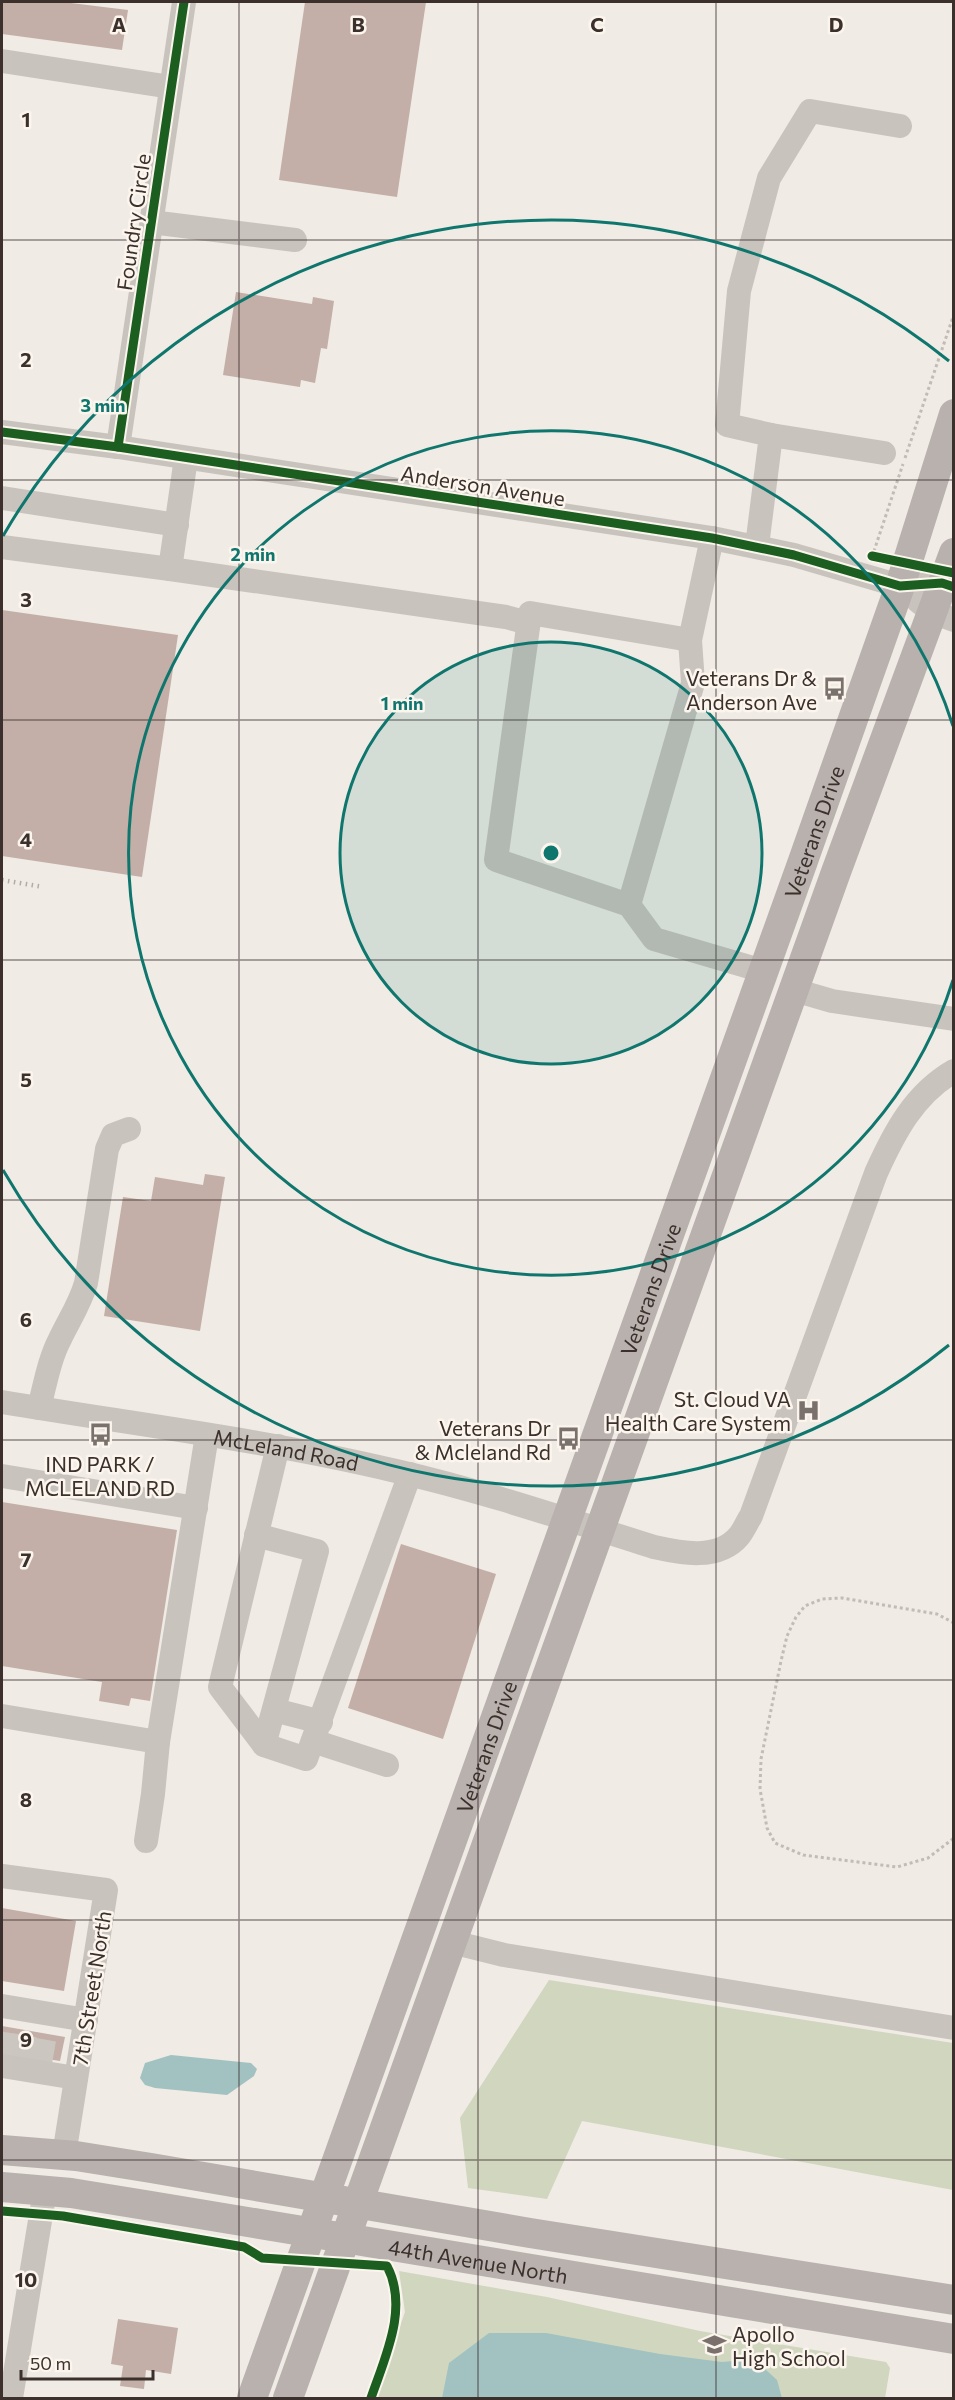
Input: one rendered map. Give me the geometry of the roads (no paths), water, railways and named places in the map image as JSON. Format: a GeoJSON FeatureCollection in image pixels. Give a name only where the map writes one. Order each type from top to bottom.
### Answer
{"type":"FeatureCollection","features":[{"type":"Feature","properties":{"kind":"main road","name":"Veterans Drive"},"geometry":{"type":"LineString","coordinates":[[252,2398],[763,971],[903,575],[954,414]]}},
{"type":"Feature","properties":{"kind":"main road","name":"Veterans Drive"},"geometry":{"type":"LineString","coordinates":[[288,2398],[794,990],[943,616],[954,552]]}},
{"type":"Feature","properties":{"kind":"main road","name":"44th Avenue North"},"geometry":{"type":"LineString","coordinates":[[2,2150],[64,2155],[954,2300]]}},
{"type":"Feature","properties":{"kind":"main road","name":"44th Avenue North"},"geometry":{"type":"LineString","coordinates":[[2,2187],[45,2190],[954,2339]]}},
{"type":"Feature","properties":{"kind":"street","name":"Foundry Circle"},"geometry":{"type":"LineString","coordinates":[[118,447],[184,2]]}},
{"type":"Feature","properties":{"kind":"street"},"geometry":{"type":"LineString","coordinates":[[2,61],[171,87]]}},
{"type":"Feature","properties":{"kind":"street"},"geometry":{"type":"LineString","coordinates":[[884,453],[771,435],[727,425],[739,291],[769,178],[810,111],[900,126]]}},
{"type":"Feature","properties":{"kind":"street"},"geometry":{"type":"LineString","coordinates":[[151,222],[295,240]]}},
{"type":"Feature","properties":{"kind":"street","name":"Anderson Avenue"},"geometry":{"type":"LineString","coordinates":[[2,432],[118,447],[712,538],[869,566],[948,585]]}},
{"type":"Feature","properties":{"kind":"street"},"geometry":{"type":"LineString","coordinates":[[757,546],[771,435]]}},
{"type":"Feature","properties":{"kind":"street"},"geometry":{"type":"LineString","coordinates":[[170,569],[186,458]]}},
{"type":"Feature","properties":{"kind":"street"},"geometry":{"type":"LineString","coordinates":[[2,498],[177,525]]}},
{"type":"Feature","properties":{"kind":"street"},"geometry":{"type":"LineString","coordinates":[[629,905],[693,683],[690,640],[712,538]]}},
{"type":"Feature","properties":{"kind":"street"},"geometry":{"type":"LineString","coordinates":[[2,547],[506,617],[528,623]]}},
{"type":"Feature","properties":{"kind":"street","name":"Anderson Avenue"},"geometry":{"type":"LineString","coordinates":[[903,575],[943,616]]}},
{"type":"Feature","properties":{"kind":"street"},"geometry":{"type":"LineString","coordinates":[[690,640],[530,613],[496,860],[629,905],[654,939],[763,971]]}},
{"type":"Feature","properties":{"kind":"street"},"geometry":{"type":"LineString","coordinates":[[794,990],[832,1001],[954,1019]]}},
{"type":"Feature","properties":{"kind":"street","name":"McLeland Road"},"geometry":{"type":"LineString","coordinates":[[2,1402],[278,1446],[410,1474],[654,1547],[702,1553],[722,1549],[738,1536],[751,1516],[876,1173],[894,1133],[919,1098],[954,1071]]}},
{"type":"Feature","properties":{"kind":"street"},"geometry":{"type":"LineString","coordinates":[[39,1408],[48,1370],[59,1340],[81,1303],[107,1149],[112,1135],[129,1129]]}},
{"type":"Feature","properties":{"kind":"street"},"geometry":{"type":"LineString","coordinates":[[146,1841],[158,1742],[207,1435]]}},
{"type":"Feature","properties":{"kind":"street"},"geometry":{"type":"LineString","coordinates":[[278,1446],[220,1687],[264,1745],[306,1759],[410,1474]]}},
{"type":"Feature","properties":{"kind":"street"},"geometry":{"type":"LineString","coordinates":[[2,1476],[196,1508]]}},
{"type":"Feature","properties":{"kind":"street"},"geometry":{"type":"LineString","coordinates":[[256,1535],[317,1551],[264,1745]]}},
{"type":"Feature","properties":{"kind":"street"},"geometry":{"type":"LineString","coordinates":[[274,1710],[387,1765]]}},
{"type":"Feature","properties":{"kind":"street"},"geometry":{"type":"LineString","coordinates":[[2,1716],[158,1742]]}},
{"type":"Feature","properties":{"kind":"street","name":"7th Street North"},"geometry":{"type":"LineString","coordinates":[[2,1876],[106,1890],[64,2155]]}},
{"type":"Feature","properties":{"kind":"street"},"geometry":{"type":"LineString","coordinates":[[452,1942],[504,1955],[954,2028]]}},
{"type":"Feature","properties":{"kind":"street"},"geometry":{"type":"LineString","coordinates":[[24,2019],[86,2020]]}},
{"type":"Feature","properties":{"kind":"street"},"geometry":{"type":"LineString","coordinates":[[18,2065],[76,2078]]}},
{"type":"Feature","properties":{"kind":"street"},"geometry":{"type":"LineString","coordinates":[[11,2398],[45,2190]]}},
{"type":"Feature","properties":{"kind":"water"},"geometry":{"type":"Polygon","coordinates":[[[171,2055],[251,2063],[257,2069],[254,2076],[227,2095],[145,2085],[140,2078],[145,2063],[171,2055]]]}},
{"type":"Feature","properties":{"kind":"water"},"geometry":{"type":"Polygon","coordinates":[[[489,2333],[546,2333],[660,2354],[722,2362],[744,2360],[765,2369],[777,2380],[782,2398],[442,2398],[449,2363],[489,2333]]]}},
{"type":"Feature","properties":{"kind":"tunnel"},"geometry":{"type":"LineString","coordinates":[[3,2056],[8,2027]]}},
{"type":"Feature","properties":{"kind":"tunnel"},"geometry":{"type":"LineString","coordinates":[[21,2059],[26,2030]]}},
{"type":"Feature","properties":{"kind":"tunnel"},"geometry":{"type":"LineString","coordinates":[[40,2063],[45,2034]]}},
{"type":"Feature","properties":{"kind":"railway"},"geometry":{"type":"LineString","coordinates":[[2,880],[43,887]]}},
{"type":"Feature","properties":{"kind":"place","name":"Veterans Dr & Anderson Ave"},"geometry":{"type":"Point","coordinates":[835,689]}},
{"type":"Feature","properties":{"kind":"place","name":"St. Cloud VA Health Care System"},"geometry":{"type":"Point","coordinates":[809,1410]}},
{"type":"Feature","properties":{"kind":"place","name":"IND PARK / MCLELAND RD"},"geometry":{"type":"Point","coordinates":[100,1435]}},
{"type":"Feature","properties":{"kind":"place","name":"Veterans Dr & Mcleland Rd"},"geometry":{"type":"Point","coordinates":[569,1439]}},
{"type":"Feature","properties":{"kind":"place","name":"Apollo High School"},"geometry":{"type":"Point","coordinates":[714,2345]}}]}
